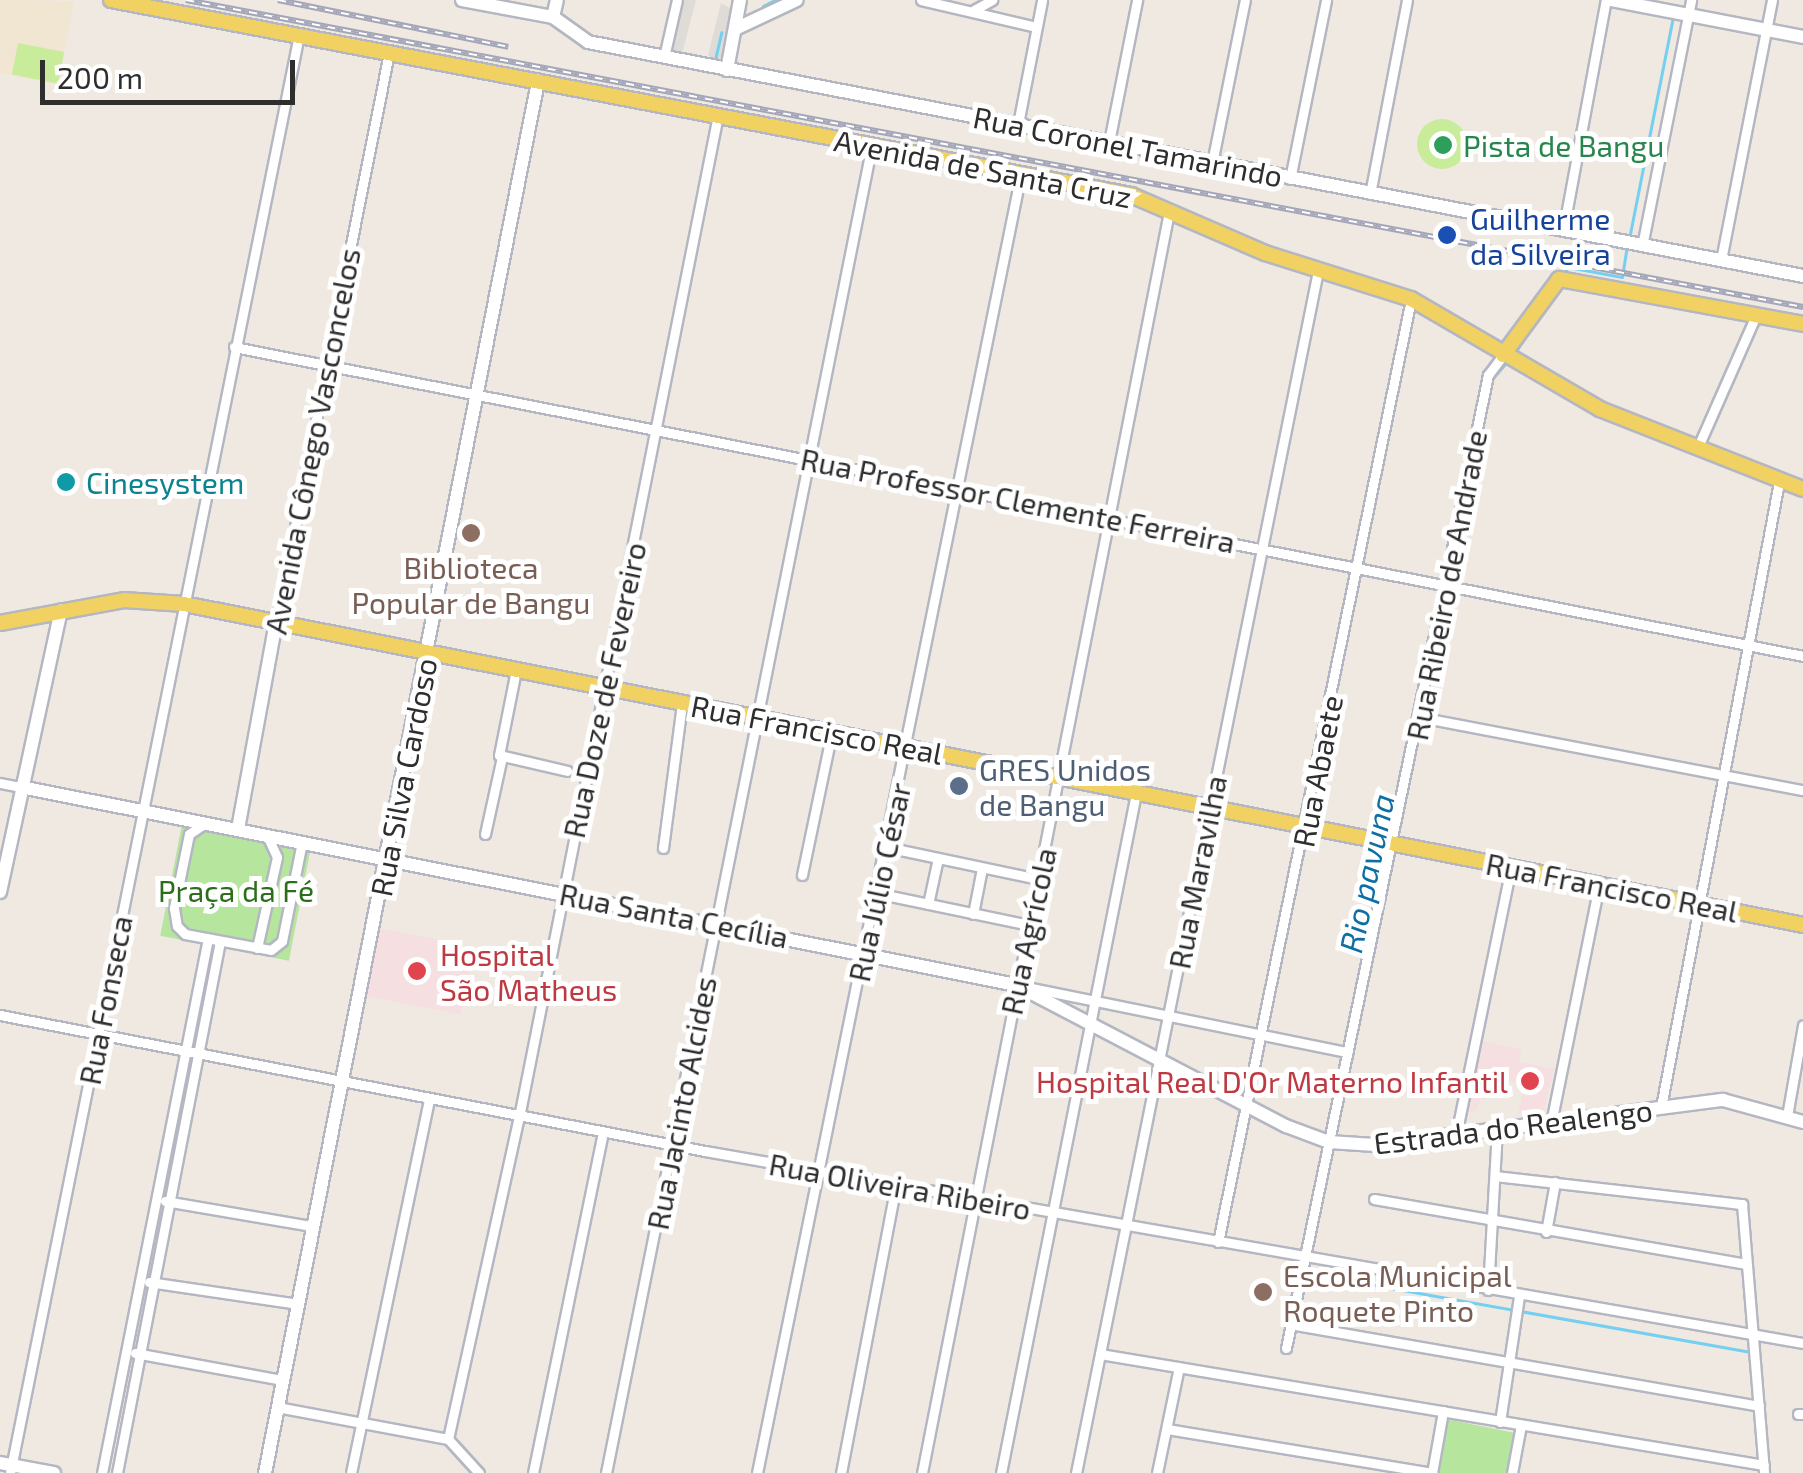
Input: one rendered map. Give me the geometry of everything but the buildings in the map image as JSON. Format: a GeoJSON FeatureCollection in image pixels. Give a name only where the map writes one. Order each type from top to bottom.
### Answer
{"type":"FeatureCollection","features":[{"type":"Feature","properties":{"kind":"main road","name":"Avenida de Santa Cruz"},"geometry":{"type":"LineString","coordinates":[[112,0],[1132,195],[1318,270],[1411,299],[1600,410],[1696,452],[1803,489]]}},
{"type":"Feature","properties":{"kind":"main road"},"geometry":{"type":"LineString","coordinates":[[1503,355],[1559,278],[1803,324]]}},
{"type":"Feature","properties":{"kind":"main road","name":"Rua Francisco Real"},"geometry":{"type":"LineString","coordinates":[[0,624],[124,600],[184,604],[1803,925]]}},
{"type":"Feature","properties":{"kind":"street","name":"Rua Coronel Tamarindo"},"geometry":{"type":"LineString","coordinates":[[462,0],[553,17],[588,42],[1803,276]]}},
{"type":"Feature","properties":{"kind":"street"},"geometry":{"type":"LineString","coordinates":[[553,17],[557,0]]}},
{"type":"Feature","properties":{"kind":"street"},"geometry":{"type":"LineString","coordinates":[[664,57],[677,0]]}},
{"type":"Feature","properties":{"kind":"street"},"geometry":{"type":"LineString","coordinates":[[727,70],[740,0]]}},
{"type":"Feature","properties":{"kind":"street"},"geometry":{"type":"LineString","coordinates":[[735,29],[797,0]]}},
{"type":"Feature","properties":{"kind":"street"},"geometry":{"type":"LineString","coordinates":[[921,0],[1036,28]]}},
{"type":"Feature","properties":{"kind":"street"},"geometry":{"type":"LineString","coordinates":[[974,10],[992,0]]}},
{"type":"Feature","properties":{"kind":"street"},"geometry":{"type":"LineString","coordinates":[[1018,124],[1042,0]]}},
{"type":"Feature","properties":{"kind":"street"},"geometry":{"type":"LineString","coordinates":[[1109,142],[1137,0]]}},
{"type":"Feature","properties":{"kind":"street"},"geometry":{"type":"LineString","coordinates":[[1212,163],[1246,0]]}},
{"type":"Feature","properties":{"kind":"street"},"geometry":{"type":"LineString","coordinates":[[1290,179],[1326,0]]}},
{"type":"Feature","properties":{"kind":"street"},"geometry":{"type":"LineString","coordinates":[[1370,194],[1406,0]]}},
{"type":"Feature","properties":{"kind":"street"},"geometry":{"type":"LineString","coordinates":[[1563,231],[1609,0],[1803,38]]}},
{"type":"Feature","properties":{"kind":"street"},"geometry":{"type":"LineString","coordinates":[[1642,246],[1691,0]]}},
{"type":"Feature","properties":{"kind":"street"},"geometry":{"type":"LineString","coordinates":[[1721,260],[1772,0]]}},
{"type":"Feature","properties":{"kind":"street"},"geometry":{"type":"LineString","coordinates":[[234,346],[299,36]]}},
{"type":"Feature","properties":{"kind":"street","name":"Avenida Cônego Vasconcelos"},"geometry":{"type":"LineString","coordinates":[[238,829],[390,53]]}},
{"type":"Feature","properties":{"kind":"street","name":"Rua Silva Cardoso"},"geometry":{"type":"LineString","coordinates":[[265,1473],[480,394],[538,81]]}},
{"type":"Feature","properties":{"kind":"street","name":"Rua Doze de Fevereiro"},"geometry":{"type":"LineString","coordinates":[[448,1439],[519,1117],[718,115]]}},
{"type":"Feature","properties":{"kind":"street","name":"Rua Jacinto Alcides"},"geometry":{"type":"LineString","coordinates":[[606,1473],[872,144]]}},
{"type":"Feature","properties":{"kind":"street","name":"Rua Júlio César"},"geometry":{"type":"LineString","coordinates":[[757,1473],[1021,173]]}},
{"type":"Feature","properties":{"kind":"street","name":"Rua Agrícola"},"geometry":{"type":"LineString","coordinates":[[922,1473],[1169,212]]}},
{"type":"Feature","properties":{"kind":"street","name":"Rua Maravilha"},"geometry":{"type":"LineString","coordinates":[[1076,1473],[1318,270]]}},
{"type":"Feature","properties":{"kind":"street","name":"Rua Abaete"},"geometry":{"type":"LineString","coordinates":[[1218,1242],[1264,1034],[1411,299]]}},
{"type":"Feature","properties":{"kind":"street"},"geometry":{"type":"LineString","coordinates":[[1696,452],[1756,315]]}},
{"type":"Feature","properties":{"kind":"street","name":"Rua Professor Clemente Ferreira"},"geometry":{"type":"LineString","coordinates":[[234,346],[1803,656]]}},
{"type":"Feature","properties":{"kind":"street","name":"Rua Fonseca"},"geometry":{"type":"LineString","coordinates":[[7,1467],[99,1037],[140,810],[234,346]]}},
{"type":"Feature","properties":{"kind":"street","name":"Rua Ribeiro de Andrade"},"geometry":{"type":"LineString","coordinates":[[1286,1348],[1448,588],[1488,375],[1503,355]]}},
{"type":"Feature","properties":{"kind":"street"},"geometry":{"type":"LineString","coordinates":[[1661,1107],[1779,482]]}},
{"type":"Feature","properties":{"kind":"street"},"geometry":{"type":"LineString","coordinates":[[0,892],[61,611]]}},
{"type":"Feature","properties":{"kind":"street"},"geometry":{"type":"LineString","coordinates":[[485,834],[516,670]]}},
{"type":"Feature","properties":{"kind":"street"},"geometry":{"type":"LineString","coordinates":[[663,848],[682,702]]}},
{"type":"Feature","properties":{"kind":"street"},"geometry":{"type":"LineString","coordinates":[[1421,717],[1803,790]]}},
{"type":"Feature","properties":{"kind":"street"},"geometry":{"type":"LineString","coordinates":[[802,875],[832,732]]}},
{"type":"Feature","properties":{"kind":"street"},"geometry":{"type":"LineString","coordinates":[[502,757],[567,771]]}},
{"type":"Feature","properties":{"kind":"street","name":"Rua Santa Cecília"},"geometry":{"type":"LineString","coordinates":[[0,782],[1096,998],[1347,1052]]}},
{"type":"Feature","properties":{"kind":"street"},"geometry":{"type":"LineString","coordinates":[[1001,1473],[1136,793]]}},
{"type":"Feature","properties":{"kind":"street"},"geometry":{"type":"LineString","coordinates":[[206,824],[189,834],[174,908],[184,934],[257,948],[271,950],[282,941],[302,842]]}},
{"type":"Feature","properties":{"kind":"street"},"geometry":{"type":"LineString","coordinates":[[257,948],[276,858],[266,835]]}},
{"type":"Feature","properties":{"kind":"street"},"geometry":{"type":"LineString","coordinates":[[886,847],[1038,878]]}},
{"type":"Feature","properties":{"kind":"street"},"geometry":{"type":"LineString","coordinates":[[928,904],[938,858]]}},
{"type":"Feature","properties":{"kind":"street"},"geometry":{"type":"LineString","coordinates":[[973,914],[982,868]]}},
{"type":"Feature","properties":{"kind":"street"},"geometry":{"type":"LineString","coordinates":[[1456,1135],[1511,868]]}},
{"type":"Feature","properties":{"kind":"street"},"geometry":{"type":"LineString","coordinates":[[1551,1123],[1599,886]]}},
{"type":"Feature","properties":{"kind":"street"},"geometry":{"type":"LineString","coordinates":[[876,894],[1029,924]]}},
{"type":"Feature","properties":{"kind":"street"},"geometry":{"type":"LineString","coordinates":[[102,1473],[186,1055],[214,939]]}},
{"type":"Feature","properties":{"kind":"street"},"geometry":{"type":"LineString","coordinates":[[116,1473],[197,1057],[214,939]]}},
{"type":"Feature","properties":{"kind":"street","name":"Estrada do Realengo"},"geometry":{"type":"LineString","coordinates":[[1016,985],[1158,1061],[1329,1142],[1375,1144],[1661,1107],[1738,1101],[1803,1122]]}},
{"type":"Feature","properties":{"kind":"street","name":"Rua Oliveira Ribeiro"},"geometry":{"type":"LineString","coordinates":[[0,1015],[340,1085],[1752,1338],[1803,1343]]}},
{"type":"Feature","properties":{"kind":"street"},"geometry":{"type":"LineString","coordinates":[[1786,1116],[1803,1025]]}},
{"type":"Feature","properties":{"kind":"street"},"geometry":{"type":"LineString","coordinates":[[351,1473],[429,1101]]}},
{"type":"Feature","properties":{"kind":"street"},"geometry":{"type":"LineString","coordinates":[[1488,1290],[1497,1130]]}},
{"type":"Feature","properties":{"kind":"street"},"geometry":{"type":"LineString","coordinates":[[533,1473],[603,1132]]}},
{"type":"Feature","properties":{"kind":"street"},"geometry":{"type":"LineString","coordinates":[[1100,1354],[1764,1469],[1745,1210],[1720,1199],[1495,1176]]}},
{"type":"Feature","properties":{"kind":"street"},"geometry":{"type":"LineString","coordinates":[[1546,1232],[1555,1182]]}},
{"type":"Feature","properties":{"kind":"street"},"geometry":{"type":"LineString","coordinates":[[842,1473],[896,1184]]}},
{"type":"Feature","properties":{"kind":"street"},"geometry":{"type":"LineString","coordinates":[[1374,1199],[1492,1224],[1746,1264]]}},
{"type":"Feature","properties":{"kind":"street"},"geometry":{"type":"LineString","coordinates":[[157,1200],[312,1226]]}},
{"type":"Feature","properties":{"kind":"street"},"geometry":{"type":"LineString","coordinates":[[142,1281],[298,1304]]}},
{"type":"Feature","properties":{"kind":"street"},"geometry":{"type":"LineString","coordinates":[[1500,1422],[1519,1296]]}},
{"type":"Feature","properties":{"kind":"street"},"geometry":{"type":"LineString","coordinates":[[1290,1324],[1759,1406]]}},
{"type":"Feature","properties":{"kind":"street"},"geometry":{"type":"LineString","coordinates":[[127,1352],[282,1380]]}},
{"type":"Feature","properties":{"kind":"street"},"geometry":{"type":"LineString","coordinates":[[1157,1473],[1180,1367]]}},
{"type":"Feature","properties":{"kind":"street"},"geometry":{"type":"LineString","coordinates":[[277,1407],[448,1439],[479,1473]]}},
{"type":"Feature","properties":{"kind":"street"},"geometry":{"type":"LineString","coordinates":[[1167,1428],[1432,1473],[1443,1411]]}},
{"type":"Feature","properties":{"kind":"street"},"geometry":{"type":"LineString","coordinates":[[1512,1473],[1521,1426]]}},
{"type":"Feature","properties":{"kind":"street"},"geometry":{"type":"LineString","coordinates":[[7,1467],[54,1473]]}},
{"type":"Feature","properties":{"kind":"shaded area"},"geometry":{"type":"Polygon","coordinates":[[[0,0],[74,1],[58,85],[0,73],[0,0]]]}},
{"type":"Feature","properties":{"kind":"shaded area"},"geometry":{"type":"Polygon","coordinates":[[[681,0],[696,0],[682,54],[671,49],[681,0]]]}},
{"type":"Feature","properties":{"kind":"shaded area"},"geometry":{"type":"Polygon","coordinates":[[[721,3],[732,9],[721,58],[715,61],[708,55],[721,3]]]}},
{"type":"Feature","properties":{"kind":"shaded area","name":"Hospital São Matheus"},"geometry":{"type":"Polygon","coordinates":[[[373,927],[474,947],[461,1014],[360,995],[373,927]]]}},
{"type":"Feature","properties":{"kind":"shaded area","name":"Hospital Real D'Or Materno Infantil"},"geometry":{"type":"Polygon","coordinates":[[[1482,1041],[1521,1049],[1519,1062],[1554,1069],[1544,1110],[1518,1114],[1525,1085],[1491,1077],[1475,1112],[1467,1111],[1482,1041]]]}},
{"type":"Feature","properties":{"kind":"green space"},"geometry":{"type":"Polygon","coordinates":[[[18,43],[64,52],[58,83],[12,74],[18,43]]]}},
{"type":"Feature","properties":{"kind":"green space","name":"Pista de Bangu"},"geometry":{"type":"Polygon","coordinates":[[[1442,119],[1460,126],[1467,144],[1460,162],[1442,169],[1424,162],[1417,144],[1424,126],[1442,119]]]}},
{"type":"Feature","properties":{"kind":"green space","name":"Praça da Fé"},"geometry":{"type":"Polygon","coordinates":[[[183,819],[312,844],[289,961],[160,936],[183,819]]]}},
{"type":"Feature","properties":{"kind":"green space"},"geometry":{"type":"Polygon","coordinates":[[[1446,1419],[1515,1433],[1508,1473],[1435,1473],[1446,1419]]]}},
{"type":"Feature","properties":{"kind":"waterway"},"geometry":{"type":"LineString","coordinates":[[763,6],[775,0]]}},
{"type":"Feature","properties":{"kind":"waterway","name":"Rio pavuna"},"geometry":{"type":"LineString","coordinates":[[1629,239],[1673,16]]}},
{"type":"Feature","properties":{"kind":"waterway"},"geometry":{"type":"LineString","coordinates":[[715,60],[721,33]]}},
{"type":"Feature","properties":{"kind":"waterway","name":"Rio pavuna"},"geometry":{"type":"LineString","coordinates":[[1565,272],[1568,267],[1622,277],[1627,247]]}},
{"type":"Feature","properties":{"kind":"waterway"},"geometry":{"type":"LineString","coordinates":[[1515,353],[1527,334]]}},
{"type":"Feature","properties":{"kind":"waterway","name":"Rio pavuna"},"geometry":{"type":"LineString","coordinates":[[1492,379],[1506,363]]}},
{"type":"Feature","properties":{"kind":"waterway","name":"Rio pavuna"},"geometry":{"type":"LineString","coordinates":[[1423,712],[1458,539]]}},
{"type":"Feature","properties":{"kind":"waterway","name":"Rio pavuna"},"geometry":{"type":"LineString","coordinates":[[1406,790],[1421,720]]}},
{"type":"Feature","properties":{"kind":"waterway","name":"Rio pavuna"},"geometry":{"type":"LineString","coordinates":[[1334,1138],[1338,1121]]}},
{"type":"Feature","properties":{"kind":"waterway","name":"Rio pavuna"},"geometry":{"type":"LineString","coordinates":[[1333,1146],[1307,1273],[1752,1352]]}},
{"type":"Feature","properties":{"kind":"railway"},"geometry":{"type":"LineString","coordinates":[[186,0],[1803,307]]}},
{"type":"Feature","properties":{"kind":"railway"},"geometry":{"type":"LineString","coordinates":[[278,0],[508,47]]}},
{"type":"Feature","properties":{"kind":"place","name":"Pista de Bangu"},"geometry":{"type":"Point","coordinates":[1443,145]}},
{"type":"Feature","properties":{"kind":"place","name":"Guilherme da Silveira"},"geometry":{"type":"Point","coordinates":[1447,235]}},
{"type":"Feature","properties":{"kind":"place","name":"Cinesystem"},"geometry":{"type":"Point","coordinates":[66,482]}},
{"type":"Feature","properties":{"kind":"place","name":"Biblioteca Popular de Bangu"},"geometry":{"type":"Point","coordinates":[471,533]}},
{"type":"Feature","properties":{"kind":"place","name":"GRES Unidos de Bangu"},"geometry":{"type":"Point","coordinates":[959,786]}},
{"type":"Feature","properties":{"kind":"place","name":"Hospital São Matheus"},"geometry":{"type":"Point","coordinates":[417,971]}},
{"type":"Feature","properties":{"kind":"place","name":"Hospital Real D'Or Materno Infantil"},"geometry":{"type":"Point","coordinates":[1530,1081]}},
{"type":"Feature","properties":{"kind":"place","name":"Escola Municipal Roquete Pinto"},"geometry":{"type":"Point","coordinates":[1263,1292]}}]}
